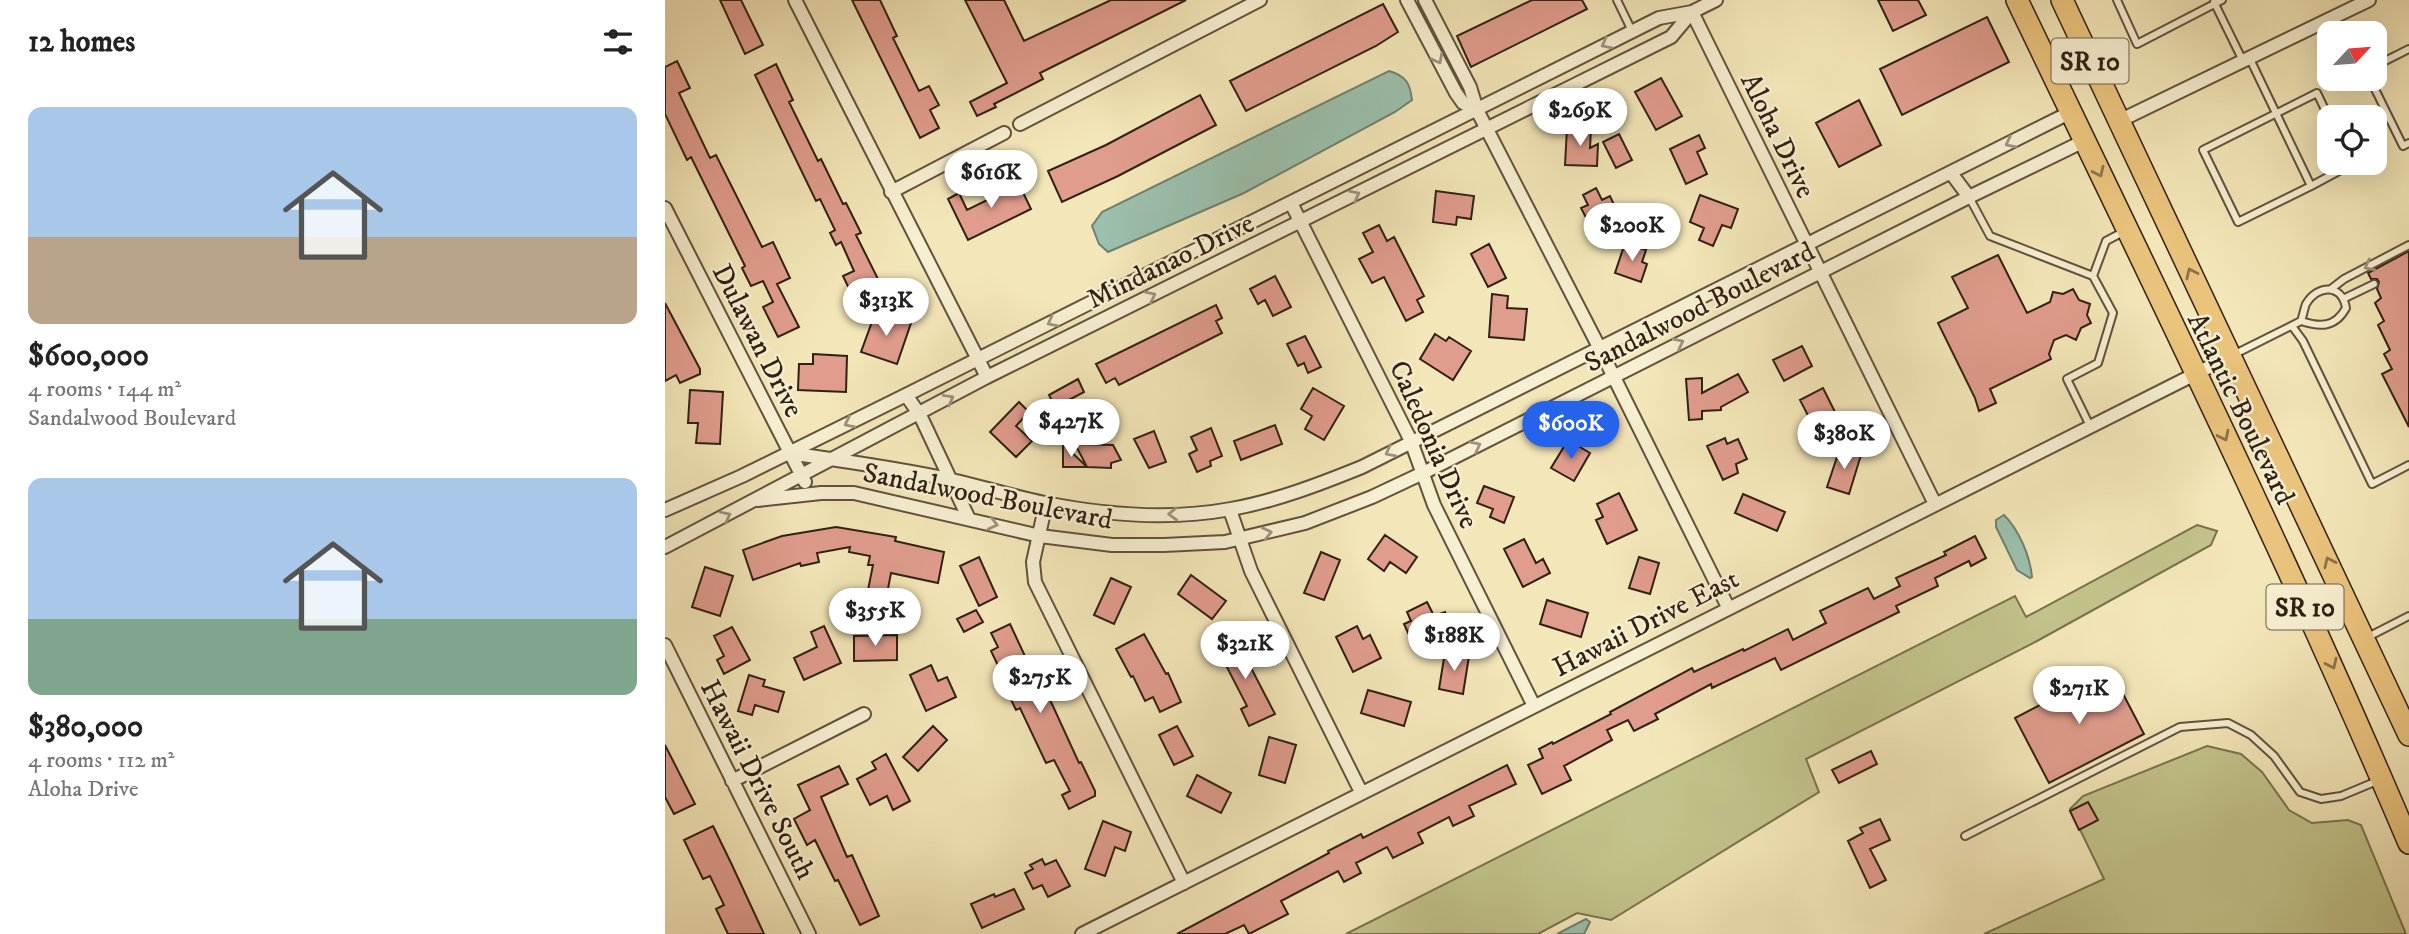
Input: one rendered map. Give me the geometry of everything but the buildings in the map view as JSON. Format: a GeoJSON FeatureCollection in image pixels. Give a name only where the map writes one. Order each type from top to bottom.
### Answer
{"type":"FeatureCollection","features":[{"type":"Feature","properties":{"kind":"highway","name":"Atlantic Boulevard"},"geometry":{"type":"LineString","coordinates":[[2017,0],[2308,613],[2409,843]]}},
{"type":"Feature","properties":{"kind":"highway","name":"Atlantic Boulevard"},"geometry":{"type":"LineString","coordinates":[[2061,0],[2409,735]]}},
{"type":"Feature","properties":{"kind":"street"},"geometry":{"type":"LineString","coordinates":[[795,0],[987,377]]}},
{"type":"Feature","properties":{"kind":"street"},"geometry":{"type":"LineString","coordinates":[[1020,124],[1238,5],[1260,0]]}},
{"type":"Feature","properties":{"kind":"street"},"geometry":{"type":"LineString","coordinates":[[1407,0],[1456,93],[1463,103],[1477,110]]}},
{"type":"Feature","properties":{"kind":"street"},"geometry":{"type":"LineString","coordinates":[[1425,0],[1470,87],[1477,110],[1728,607]]}},
{"type":"Feature","properties":{"kind":"street","name":"Mindanao Drive"},"geometry":{"type":"LineString","coordinates":[[665,510],[789,453],[1632,31],[1659,18],[1692,12],[1716,0]]}},
{"type":"Feature","properties":{"kind":"street"},"geometry":{"type":"LineString","coordinates":[[2119,121],[2369,0]]}},
{"type":"Feature","properties":{"kind":"street","name":"Mindanao Drive"},"geometry":{"type":"LineString","coordinates":[[665,547],[758,500],[829,459],[920,415],[987,377],[1671,37],[1692,12]]}},
{"type":"Feature","properties":{"kind":"street","name":"Aloha Drive"},"geometry":{"type":"LineString","coordinates":[[1692,12],[1934,504]]}},
{"type":"Feature","properties":{"kind":"street","name":"Sandalwood Boulevard"},"geometry":{"type":"LineString","coordinates":[[789,453],[866,462],[1046,503],[1133,514],[1175,515],[1230,510],[1280,498],[1362,467],[2071,112]]}},
{"type":"Feature","properties":{"kind":"street"},"geometry":{"type":"LineString","coordinates":[[891,192],[1004,133]]}},
{"type":"Feature","properties":{"kind":"street","name":"Sandalwood Boulevard"},"geometry":{"type":"LineString","coordinates":[[758,500],[811,494],[854,493],[1040,536],[1139,546],[1199,544],[1239,539],[1293,526],[1335,512],[1423,472],[2084,141]]}},
{"type":"Feature","properties":{"kind":"street"},"geometry":{"type":"LineString","coordinates":[[1951,173],[1969,197]]}},
{"type":"Feature","properties":{"kind":"street","name":"Caledonia Drive"},"geometry":{"type":"LineString","coordinates":[[1291,203],[1411,441],[1434,505],[1534,706]]}},
{"type":"Feature","properties":{"kind":"street","name":"Dulawan Drive"},"geometry":{"type":"LineString","coordinates":[[665,208],[811,494]]}},
{"type":"Feature","properties":{"kind":"street","name":"Hawaii Drive East"},"geometry":{"type":"LineString","coordinates":[[1082,934],[2231,356]]}},
{"type":"Feature","properties":{"kind":"street"},"geometry":{"type":"LineString","coordinates":[[906,395],[920,415],[969,519]]}},
{"type":"Feature","properties":{"kind":"street"},"geometry":{"type":"LineString","coordinates":[[1046,503],[1033,562],[1035,582],[1184,883]]}},
{"type":"Feature","properties":{"kind":"street"},"geometry":{"type":"LineString","coordinates":[[1230,510],[1251,571],[1361,792]]}},
{"type":"Feature","properties":{"kind":"street","name":"Hawaii Drive South"},"geometry":{"type":"LineString","coordinates":[[665,645],[809,934]]}},
{"type":"Feature","properties":{"kind":"street"},"geometry":{"type":"LineString","coordinates":[[732,781],[864,714]]}},
{"type":"Feature","properties":{"kind":"lane"},"geometry":{"type":"LineString","coordinates":[[1617,0],[1632,31]]}},
{"type":"Feature","properties":{"kind":"lane"},"geometry":{"type":"LineString","coordinates":[[2117,0],[2137,44],[2217,1],[2311,186]]}},
{"type":"Feature","properties":{"kind":"lane"},"geometry":{"type":"LineString","coordinates":[[2387,60],[2409,49]]}},
{"type":"Feature","properties":{"kind":"lane"},"geometry":{"type":"LineString","coordinates":[[2376,91],[2403,146],[2409,143]]}},
{"type":"Feature","properties":{"kind":"lane"},"geometry":{"type":"LineString","coordinates":[[2323,105],[2317,93],[2203,150],[2238,222],[2332,175]]}},
{"type":"Feature","properties":{"kind":"lane"},"geometry":{"type":"LineString","coordinates":[[1969,197],[1990,236],[2093,276],[2113,313],[2098,363],[2067,379],[2091,426]]}},
{"type":"Feature","properties":{"kind":"lane"},"geometry":{"type":"LineString","coordinates":[[2093,276],[2106,240],[2126,230]]}},
{"type":"Feature","properties":{"kind":"lane"},"geometry":{"type":"LineString","coordinates":[[2231,356],[2301,321],[2307,303],[2318,292],[2331,289],[2344,279],[2409,245]]}},
{"type":"Feature","properties":{"kind":"lane"},"geometry":{"type":"LineString","coordinates":[[2345,298],[2374,284]]}},
{"type":"Feature","properties":{"kind":"lane"},"geometry":{"type":"LineString","coordinates":[[2301,321],[2317,327],[2342,317],[2347,309],[2345,298],[2331,289]]}},
{"type":"Feature","properties":{"kind":"lane"},"geometry":{"type":"LineString","coordinates":[[2292,326],[2303,341],[2372,484],[2409,466]]}},
{"type":"Feature","properties":{"kind":"lane"},"geometry":{"type":"LineString","coordinates":[[2364,638],[2409,616]]}},
{"type":"Feature","properties":{"kind":"lane"},"geometry":{"type":"LineString","coordinates":[[1965,836],[2180,727],[2228,723],[2240,729],[2251,735],[2274,756],[2300,792],[2321,799],[2340,796],[2382,779]]}},
{"type":"Feature","properties":{"kind":"green space"},"geometry":{"type":"Polygon","coordinates":[[[2197,525],[2217,531],[2211,545],[2037,641],[1806,759],[1819,792],[1611,920],[1577,913],[1538,934],[1346,934],[2015,596],[2026,617],[2197,525]]]}},
{"type":"Feature","properties":{"kind":"green space"},"geometry":{"type":"Polygon","coordinates":[[[2207,746],[2241,754],[2262,772],[2289,810],[2312,823],[2348,820],[2361,825],[2406,934],[1984,934],[2104,879],[2070,809],[2083,796],[2207,746]]]}},
{"type":"Feature","properties":{"kind":"shaded area"},"geometry":{"type":"Polygon","coordinates":[[[1389,71],[1403,78],[1412,100],[1395,112],[1244,193],[1108,252],[1099,244],[1092,226],[1102,212],[1389,71]]]}},
{"type":"Feature","properties":{"kind":"shaded area"},"geometry":{"type":"Polygon","coordinates":[[[2004,515],[2023,544],[2031,569],[2030,578],[2017,570],[1996,527],[1996,520],[2004,515]]]}},
{"type":"Feature","properties":{"kind":"shaded area"},"geometry":{"type":"Polygon","coordinates":[[[1586,919],[1590,922],[1584,934],[1557,934],[1586,919]]]}}]}
